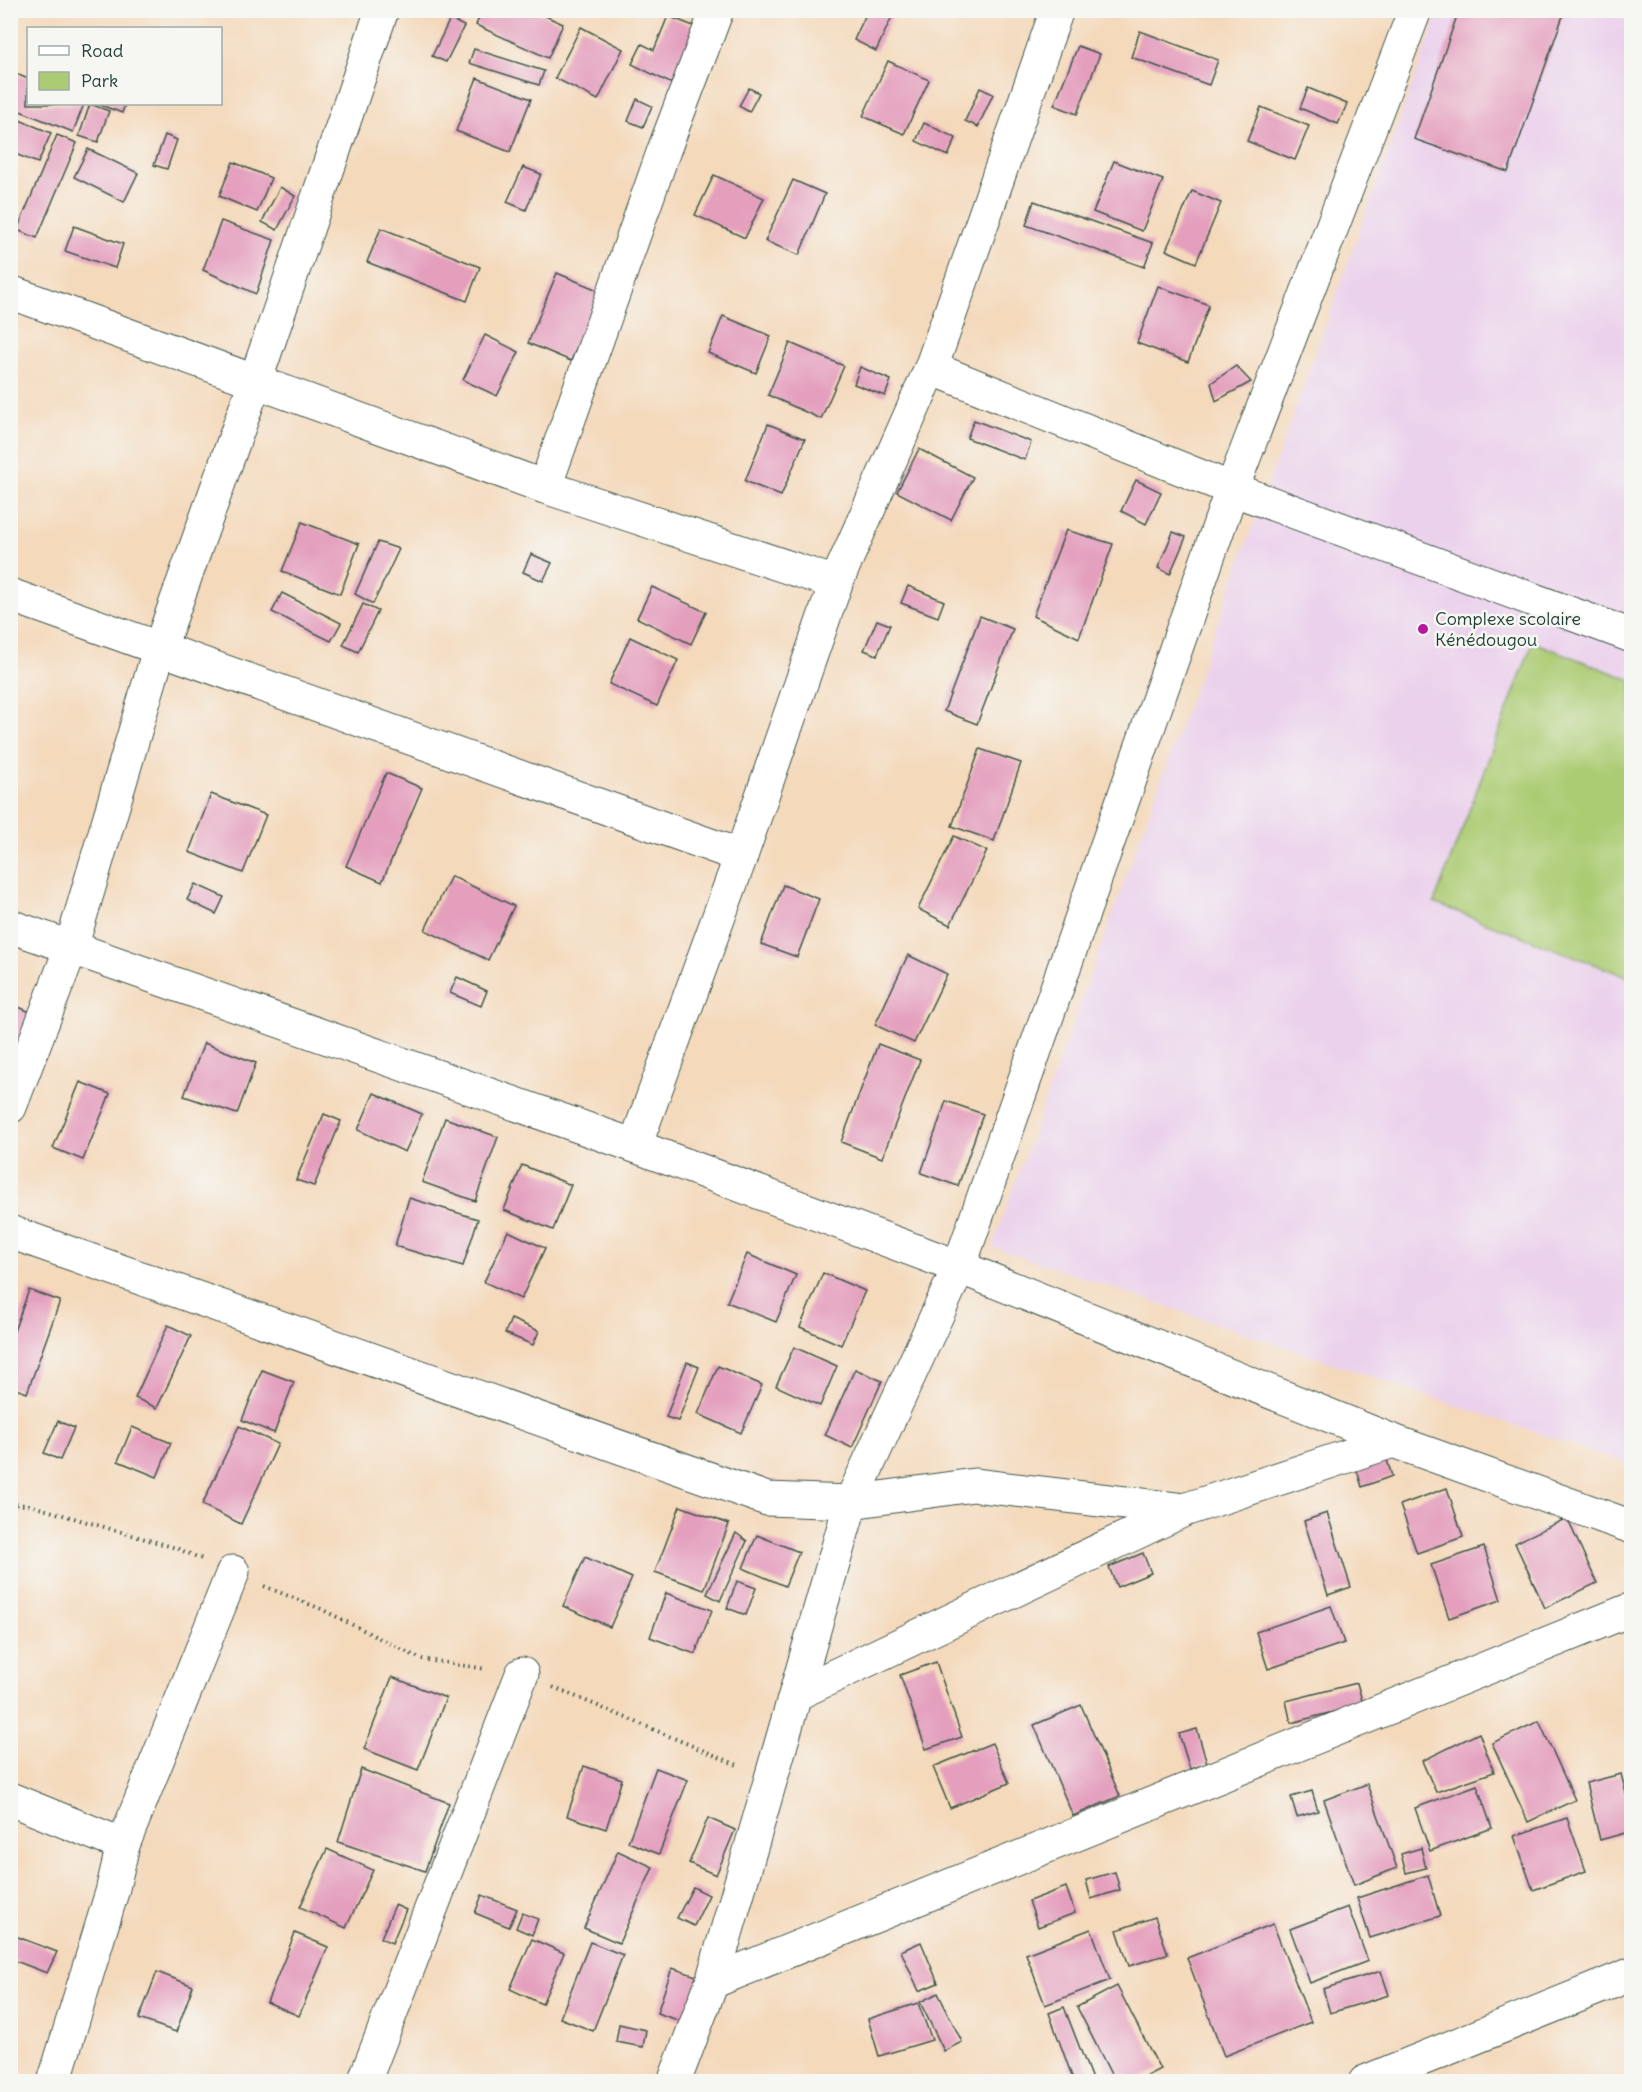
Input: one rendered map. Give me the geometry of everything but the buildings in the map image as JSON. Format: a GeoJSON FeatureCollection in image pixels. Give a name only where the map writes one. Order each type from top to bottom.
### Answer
{"type":"FeatureCollection","features":[{"type":"Feature","properties":{"kind":"street"},"geometry":{"type":"LineString","coordinates":[[10,1107],[71,948],[159,650],[255,382],[382,10]]}},
{"type":"Feature","properties":{"kind":"street"},"geometry":{"type":"LineString","coordinates":[[545,487],[664,150],[717,10]]}},
{"type":"Feature","properties":{"kind":"street"},"geometry":{"type":"LineString","coordinates":[[635,1146],[741,856],[836,583],[931,368],[1057,10]]}},
{"type":"Feature","properties":{"kind":"street"},"geometry":{"type":"LineString","coordinates":[[674,2082],[712,1983],[798,1693],[851,1502],[959,1267],[1232,489],[1415,10]]}},
{"type":"Feature","properties":{"kind":"street"},"geometry":{"type":"LineString","coordinates":[[10,292],[545,487],[836,583]]}},
{"type":"Feature","properties":{"kind":"street"},"geometry":{"type":"LineString","coordinates":[[931,368],[1232,489],[1632,636]]}},
{"type":"Feature","properties":{"kind":"street"},"geometry":{"type":"LineString","coordinates":[[10,594],[159,650],[741,856]]}},
{"type":"Feature","properties":{"kind":"street"},"geometry":{"type":"LineString","coordinates":[[10,926],[635,1146],[959,1267],[1393,1441],[1632,1527]]}},
{"type":"Feature","properties":{"kind":"street"},"geometry":{"type":"LineString","coordinates":[[10,1232],[767,1499],[851,1502],[974,1485],[1184,1510]]}},
{"type":"Feature","properties":{"kind":"street"},"geometry":{"type":"LineString","coordinates":[[798,1693],[1184,1510],[1393,1441]]}},
{"type":"Feature","properties":{"kind":"street"},"geometry":{"type":"LineString","coordinates":[[54,2082],[112,1892],[123,1845],[233,1572]]}},
{"type":"Feature","properties":{"kind":"street"},"geometry":{"type":"LineString","coordinates":[[712,1983],[1632,1609]]}},
{"type":"Feature","properties":{"kind":"street"},"geometry":{"type":"LineString","coordinates":[[364,2082],[522,1674]]}},
{"type":"Feature","properties":{"kind":"street"},"geometry":{"type":"LineString","coordinates":[[10,1799],[123,1845]]}},
{"type":"Feature","properties":{"kind":"street"},"geometry":{"type":"LineString","coordinates":[[1365,2082],[1632,1974]]}},
{"type":"Feature","properties":{"kind":"path"},"geometry":{"type":"LineString","coordinates":[[10,1504],[29,1505],[176,1548],[321,1610],[421,1659],[522,1674],[615,1711],[772,1780]]}},
{"type":"Feature","properties":{"kind":"shaded area","name":"Complexe scolaire Kénédougou"},"geometry":{"type":"Polygon","coordinates":[[[1439,11],[1631,11],[1631,1465],[992,1247],[1439,11]]]}},
{"type":"Feature","properties":{"kind":"green space"},"geometry":{"type":"Polygon","coordinates":[[[1533,642],[1631,680],[1631,978],[1434,903],[1533,642]]]}},
{"type":"Feature","properties":{"kind":"place","name":"Complexe scolaire Kénédougou"},"geometry":{"type":"Point","coordinates":[1423,629]}}]}
